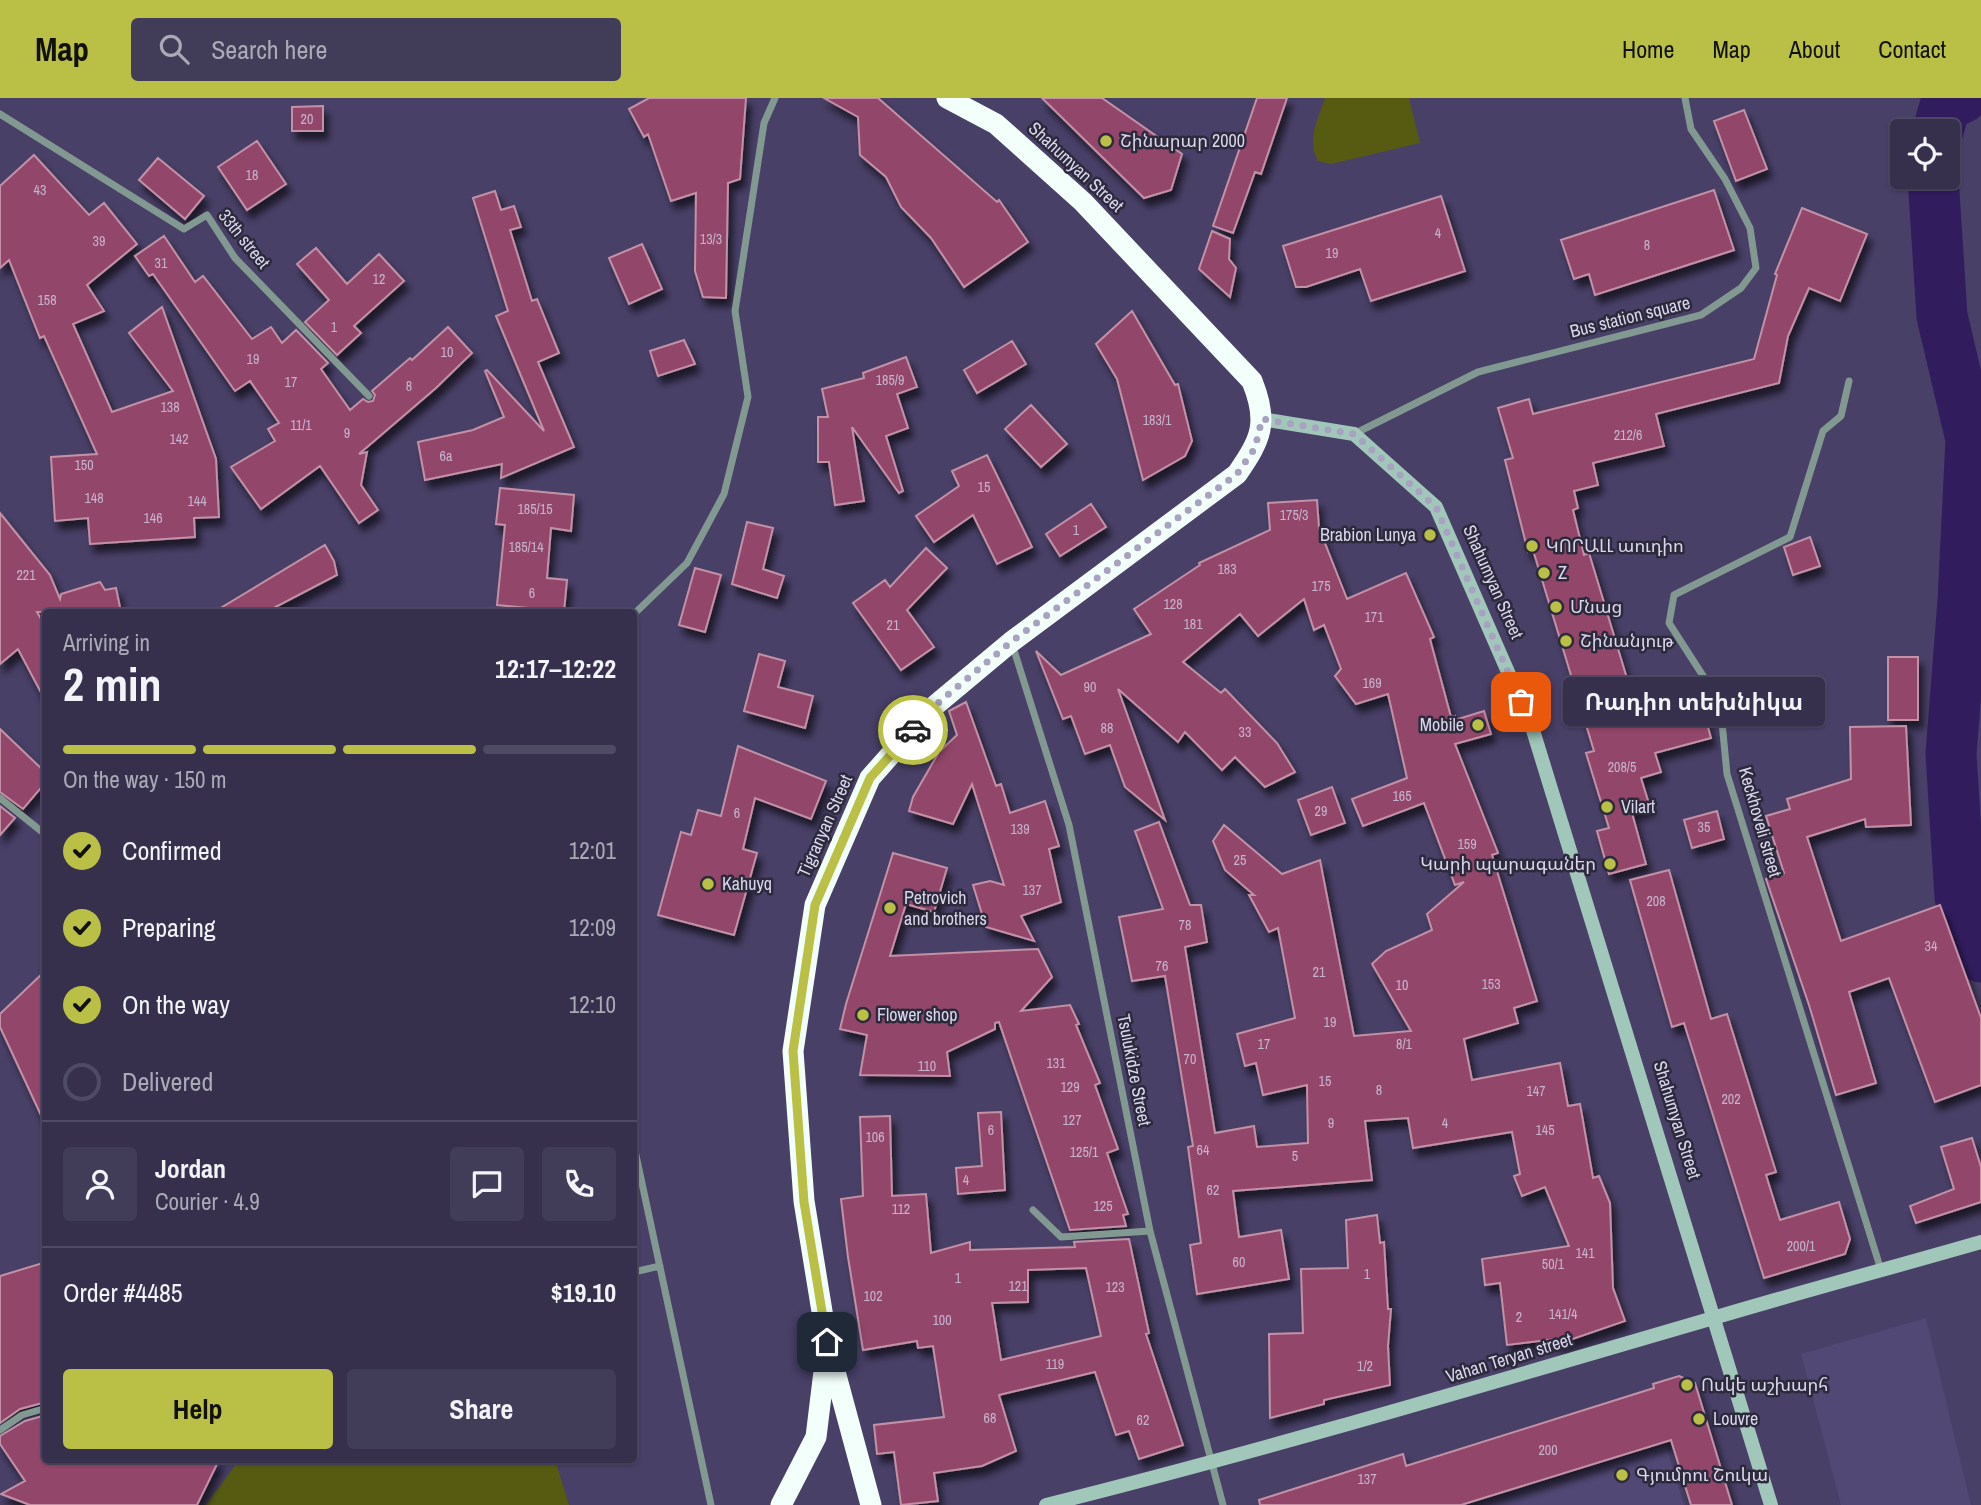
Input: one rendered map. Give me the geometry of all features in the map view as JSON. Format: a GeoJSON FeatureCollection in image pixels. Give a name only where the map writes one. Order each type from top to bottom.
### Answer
{"type":"FeatureCollection","features":[{"type":"Feature","properties":{"kind":"highway","name":"Shahumyan Street"},"geometry":{"type":"LineString","coordinates":[[947,98],[996,124],[1083,202],[1252,381],[1259,399],[1262,419]]}},
{"type":"Feature","properties":{"kind":"highway","name":"Tigranyan Street"},"geometry":{"type":"LineString","coordinates":[[871,1505],[827,1342],[804,1202],[793,1051],[815,905],[870,778],[932,708],[1011,642],[1237,474],[1255,448],[1262,419]]}},
{"type":"Feature","properties":{"kind":"highway","name":"Tigranyan Street"},"geometry":{"type":"LineString","coordinates":[[780,1505],[816,1437],[827,1342]]}},
{"type":"Feature","properties":{"kind":"street"},"geometry":{"type":"LineString","coordinates":[[637,611],[687,563],[724,494],[748,397],[735,311],[764,122],[775,98]]}},
{"type":"Feature","properties":{"kind":"street","name":"Bus station square"},"geometry":{"type":"LineString","coordinates":[[1354,434],[1478,372],[1701,315],[1741,288],[1756,268],[1750,228],[1725,179],[1691,129],[1685,98]]}},
{"type":"Feature","properties":{"kind":"street","name":"33th street"},"geometry":{"type":"LineString","coordinates":[[0,114],[184,229],[208,215],[235,258],[369,396]]}},
{"type":"Feature","properties":{"kind":"street","name":"Keckhoveli street"},"geometry":{"type":"LineString","coordinates":[[1849,381],[1841,416],[1823,431],[1790,537],[1674,595],[1669,623],[1707,682],[1721,712],[1727,774],[1881,1271]]}},
{"type":"Feature","properties":{"kind":"street"},"geometry":{"type":"LineString","coordinates":[[1262,419],[1354,434]]}},
{"type":"Feature","properties":{"kind":"street","name":"Shahumyan Street"},"geometry":{"type":"LineString","coordinates":[[1354,434],[1436,507],[1532,727],[1771,1505]]}},
{"type":"Feature","properties":{"kind":"street","name":"Tsulukidze Street"},"geometry":{"type":"LineString","coordinates":[[1011,642],[1069,825],[1150,1231],[1223,1505]]}},
{"type":"Feature","properties":{"kind":"street"},"geometry":{"type":"LineString","coordinates":[[0,798],[42,832]]}},
{"type":"Feature","properties":{"kind":"street"},"geometry":{"type":"LineString","coordinates":[[637,1160],[710,1505]]}},
{"type":"Feature","properties":{"kind":"street"},"geometry":{"type":"LineString","coordinates":[[1033,1210],[1061,1237],[1150,1231]]}},
{"type":"Feature","properties":{"kind":"street","name":"Vahan Teryan street"},"geometry":{"type":"LineString","coordinates":[[1046,1505],[1212,1464],[1394,1413],[1981,1242]]}},
{"type":"Feature","properties":{"kind":"street"},"geometry":{"type":"LineString","coordinates":[[637,1271],[660,1266]]}},
{"type":"Feature","properties":{"kind":"street"},"geometry":{"type":"LineString","coordinates":[[0,1430],[23,1415],[42,1409]]}},
{"type":"Feature","properties":{"kind":"shaded area"},"geometry":{"type":"Polygon","coordinates":[[[1325,98],[1409,98],[1420,143],[1331,164],[1318,161],[1313,137],[1325,98]]]}},
{"type":"Feature","properties":{"kind":"shaded area"},"geometry":{"type":"Polygon","coordinates":[[[1926,1318],[1971,1505],[1841,1505],[1801,1354],[1926,1318]]]}},
{"type":"Feature","properties":{"kind":"shaded area","name":"Գյումրու Շուկա"},"geometry":{"type":"Polygon","coordinates":[[[1666,1445],[1684,1505],[1471,1505],[1666,1445]]]}},
{"type":"Feature","properties":{"kind":"shaded area"},"geometry":{"type":"Polygon","coordinates":[[[237,1463],[556,1463],[569,1505],[206,1505],[237,1463]]]}},
{"type":"Feature","properties":{"kind":"building"},"geometry":{"type":"Polygon","coordinates":[[[649,98],[746,98],[740,179],[728,183],[726,298],[703,297],[695,271],[696,193],[671,201],[648,134],[644,137],[629,109],[649,98]]]}},
{"type":"Feature","properties":{"kind":"building"},"geometry":{"type":"Polygon","coordinates":[[[824,98],[878,98],[997,202],[999,200],[1028,242],[964,287],[931,238],[901,207],[886,177],[860,155],[858,117],[824,98]]]}},
{"type":"Feature","properties":{"kind":"building"},"geometry":{"type":"Polygon","coordinates":[[[1042,98],[1102,98],[1182,154],[1171,190],[1144,198],[1042,98]]]}},
{"type":"Feature","properties":{"kind":"building"},"geometry":{"type":"Polygon","coordinates":[[[1257,98],[1287,98],[1261,174],[1255,172],[1233,233],[1213,226],[1257,98]]]}},
{"type":"Feature","properties":{"kind":"building"},"geometry":{"type":"Polygon","coordinates":[[[323,106],[323,131],[292,131],[292,107],[323,106]]]}},
{"type":"Feature","properties":{"kind":"building"},"geometry":{"type":"Polygon","coordinates":[[[1744,110],[1767,169],[1736,181],[1714,121],[1744,110]]]}},
{"type":"Feature","properties":{"kind":"building"},"geometry":{"type":"Polygon","coordinates":[[[257,141],[286,184],[247,210],[218,167],[257,141]]]}},
{"type":"Feature","properties":{"kind":"building"},"geometry":{"type":"Polygon","coordinates":[[[34,155],[89,215],[104,203],[137,244],[87,285],[104,311],[73,324],[112,412],[173,391],[129,333],[162,307],[216,459],[219,517],[194,518],[195,537],[90,544],[88,518],[55,521],[51,457],[97,454],[44,336],[40,338],[9,260],[0,268],[0,186],[34,155]]]}},
{"type":"Feature","properties":{"kind":"building"},"geometry":{"type":"Polygon","coordinates":[[[158,158],[204,196],[185,219],[139,180],[158,158]]]}},
{"type":"Feature","properties":{"kind":"building"},"geometry":{"type":"Polygon","coordinates":[[[1714,190],[1734,250],[1595,295],[1589,274],[1574,279],[1561,240],[1714,190]]]}},
{"type":"Feature","properties":{"kind":"building"},"geometry":{"type":"Polygon","coordinates":[[[495,191],[501,210],[514,206],[521,227],[510,230],[532,301],[537,299],[559,353],[538,362],[574,447],[501,478],[502,464],[425,480],[418,442],[473,430],[504,417],[485,371],[487,370],[544,431],[496,316],[508,311],[473,198],[495,191]]]}},
{"type":"Feature","properties":{"kind":"building"},"geometry":{"type":"Polygon","coordinates":[[[1441,196],[1465,271],[1371,301],[1360,269],[1306,287],[1296,287],[1283,246],[1441,196]]]}},
{"type":"Feature","properties":{"kind":"building"},"geometry":{"type":"Polygon","coordinates":[[[1802,208],[1867,234],[1840,301],[1809,288],[1788,336],[1779,383],[1656,414],[1664,446],[1593,463],[1598,485],[1574,491],[1578,508],[1573,510],[1584,555],[1589,553],[1639,718],[1701,702],[1711,738],[1655,753],[1661,772],[1641,778],[1650,807],[1632,813],[1646,864],[1609,874],[1597,831],[1609,828],[1586,753],[1594,751],[1533,550],[1528,552],[1505,460],[1513,458],[1498,408],[1529,399],[1533,414],[1754,359],[1777,275],[1775,274],[1802,208]]]}},
{"type":"Feature","properties":{"kind":"building"},"geometry":{"type":"Polygon","coordinates":[[[1212,231],[1230,239],[1229,259],[1236,268],[1230,297],[1199,269],[1212,231]]]}},
{"type":"Feature","properties":{"kind":"building"},"geometry":{"type":"Polygon","coordinates":[[[164,236],[195,282],[203,276],[252,339],[271,327],[282,343],[296,330],[328,363],[321,369],[350,410],[363,399],[373,401],[375,395],[372,391],[448,327],[472,353],[436,388],[359,454],[367,452],[361,485],[378,510],[359,523],[320,466],[261,509],[231,467],[275,441],[268,429],[279,423],[250,381],[235,391],[153,274],[149,276],[135,256],[164,236]]]}},
{"type":"Feature","properties":{"kind":"building"},"geometry":{"type":"Polygon","coordinates":[[[642,244],[662,289],[629,304],[609,258],[642,244]]]}},
{"type":"Feature","properties":{"kind":"building"},"geometry":{"type":"Polygon","coordinates":[[[316,248],[347,284],[379,254],[404,281],[354,326],[361,333],[337,355],[305,322],[329,300],[297,264],[316,248]]]}},
{"type":"Feature","properties":{"kind":"building"},"geometry":{"type":"Polygon","coordinates":[[[1132,311],[1175,385],[1178,384],[1192,441],[1185,456],[1143,480],[1117,379],[1096,344],[1132,311]]]}},
{"type":"Feature","properties":{"kind":"building"},"geometry":{"type":"Polygon","coordinates":[[[684,340],[695,364],[658,376],[650,351],[684,340]]]}},
{"type":"Feature","properties":{"kind":"building"},"geometry":{"type":"Polygon","coordinates":[[[1012,341],[1026,364],[977,393],[964,370],[1012,341]]]}},
{"type":"Feature","properties":{"kind":"building"},"geometry":{"type":"Polygon","coordinates":[[[906,357],[917,387],[897,394],[908,428],[886,436],[903,491],[899,493],[852,427],[864,501],[835,505],[829,462],[818,462],[818,417],[828,417],[822,389],[864,378],[863,373],[906,357]]]}},
{"type":"Feature","properties":{"kind":"building"},"geometry":{"type":"Polygon","coordinates":[[[1031,405],[1067,444],[1041,467],[1005,429],[1031,405]]]}},
{"type":"Feature","properties":{"kind":"building"},"geometry":{"type":"Polygon","coordinates":[[[987,455],[1032,547],[997,564],[973,515],[934,542],[916,516],[959,486],[952,471],[987,455]]]}},
{"type":"Feature","properties":{"kind":"building"},"geometry":{"type":"Polygon","coordinates":[[[500,488],[574,495],[571,531],[551,528],[547,578],[567,580],[564,609],[528,609],[497,605],[505,525],[496,524],[500,488]]]}},
{"type":"Feature","properties":{"kind":"building"},"geometry":{"type":"Polygon","coordinates":[[[1317,500],[1319,528],[1347,599],[1406,573],[1434,637],[1430,639],[1451,717],[1455,716],[1455,720],[1484,711],[1491,734],[1455,744],[1498,853],[1492,855],[1537,1001],[1514,1008],[1518,1023],[1464,1039],[1472,1080],[1560,1063],[1568,1106],[1580,1104],[1593,1178],[1599,1176],[1610,1203],[1613,1288],[1625,1321],[1558,1344],[1556,1339],[1507,1345],[1500,1283],[1485,1285],[1482,1259],[1569,1246],[1545,1187],[1522,1196],[1514,1176],[1520,1174],[1512,1132],[1413,1148],[1408,1118],[1365,1121],[1372,1180],[1233,1191],[1239,1237],[1281,1230],[1289,1279],[1197,1294],[1190,1245],[1201,1243],[1188,1147],[1193,1146],[1165,976],[1132,981],[1119,917],[1163,909],[1135,831],[1159,822],[1190,905],[1201,905],[1207,942],[1185,947],[1215,1133],[1254,1126],[1257,1147],[1308,1143],[1307,1085],[1263,1095],[1256,1063],[1245,1066],[1237,1034],[1295,1018],[1278,928],[1269,932],[1249,895],[1254,895],[1225,870],[1213,841],[1224,825],[1282,874],[1320,860],[1354,1036],[1411,1031],[1372,964],[1386,951],[1432,930],[1427,914],[1464,882],[1455,885],[1424,803],[1363,826],[1352,799],[1407,778],[1388,694],[1356,704],[1335,676],[1341,669],[1324,625],[1314,630],[1304,599],[1258,636],[1240,614],[1183,662],[1221,693],[1225,689],[1277,743],[1295,772],[1265,787],[1235,757],[1222,770],[1185,732],[1178,742],[1118,689],[1165,820],[1125,787],[1110,745],[1085,754],[1071,716],[1063,719],[1036,651],[1061,675],[1151,634],[1134,609],[1200,565],[1199,563],[1270,530],[1268,503],[1317,500]]]}},
{"type":"Feature","properties":{"kind":"building"},"geometry":{"type":"Polygon","coordinates":[[[1091,504],[1106,527],[1060,556],[1046,534],[1091,504]]]}},
{"type":"Feature","properties":{"kind":"building"},"geometry":{"type":"Polygon","coordinates":[[[0,513],[50,575],[60,599],[61,594],[100,582],[105,590],[116,588],[120,609],[42,609],[42,612],[37,612],[42,621],[42,694],[18,649],[0,664],[0,513]]]}},
{"type":"Feature","properties":{"kind":"building"},"geometry":{"type":"Polygon","coordinates":[[[747,522],[773,528],[763,569],[784,576],[777,598],[732,584],[747,522]]]}},
{"type":"Feature","properties":{"kind":"building"},"geometry":{"type":"Polygon","coordinates":[[[1810,537],[1820,566],[1793,575],[1784,547],[1810,537]]]}},
{"type":"Feature","properties":{"kind":"building"},"geometry":{"type":"Polygon","coordinates":[[[325,545],[334,561],[337,575],[272,609],[219,609],[325,545]]]}},
{"type":"Feature","properties":{"kind":"building"},"geometry":{"type":"Polygon","coordinates":[[[926,548],[947,568],[907,610],[934,647],[901,670],[853,603],[885,580],[890,587],[926,548]]]}},
{"type":"Feature","properties":{"kind":"building"},"geometry":{"type":"Polygon","coordinates":[[[695,568],[721,575],[705,632],[679,625],[695,568]]]}},
{"type":"Feature","properties":{"kind":"building"},"geometry":{"type":"Polygon","coordinates":[[[759,654],[785,661],[778,687],[813,696],[805,728],[744,711],[759,654]]]}},
{"type":"Feature","properties":{"kind":"building"},"geometry":{"type":"Polygon","coordinates":[[[1888,657],[1918,657],[1918,720],[1888,720],[1888,657]]]}},
{"type":"Feature","properties":{"kind":"building"},"geometry":{"type":"Polygon","coordinates":[[[966,702],[996,786],[1001,784],[1010,813],[1045,801],[1059,846],[1049,849],[1061,902],[1021,916],[1034,941],[986,927],[973,885],[990,881],[1004,885],[972,784],[953,824],[909,811],[913,797],[939,752],[957,735],[949,711],[966,702]]]}},
{"type":"Feature","properties":{"kind":"building"},"geometry":{"type":"Polygon","coordinates":[[[1906,726],[1911,825],[1866,827],[1865,819],[1807,837],[1841,941],[1940,905],[1981,1018],[1981,1085],[1935,1102],[1889,978],[1849,992],[1876,1083],[1836,1095],[1766,879],[1784,873],[1766,816],[1790,809],[1787,799],[1851,779],[1850,727],[1906,726]]]}},
{"type":"Feature","properties":{"kind":"building"},"geometry":{"type":"Polygon","coordinates":[[[0,729],[42,769],[42,787],[23,809],[0,792],[0,729]]]}},
{"type":"Feature","properties":{"kind":"building"},"geometry":{"type":"Polygon","coordinates":[[[738,746],[826,781],[811,819],[755,798],[743,849],[757,853],[734,935],[658,915],[681,832],[691,835],[698,810],[721,816],[738,746]]]}},
{"type":"Feature","properties":{"kind":"building"},"geometry":{"type":"Polygon","coordinates":[[[1332,787],[1345,823],[1311,835],[1298,800],[1332,787]]]}},
{"type":"Feature","properties":{"kind":"building"},"geometry":{"type":"Polygon","coordinates":[[[0,806],[15,818],[0,835],[0,806]]]}},
{"type":"Feature","properties":{"kind":"building"},"geometry":{"type":"Polygon","coordinates":[[[1717,811],[1724,839],[1692,848],[1684,820],[1717,811]]]}},
{"type":"Feature","properties":{"kind":"building"},"geometry":{"type":"Polygon","coordinates":[[[893,853],[947,868],[934,912],[906,904],[890,956],[1038,949],[1052,977],[1021,1011],[1070,1005],[1100,1083],[1095,1085],[1118,1149],[1107,1153],[1128,1214],[1123,1215],[1126,1226],[1070,1230],[999,1022],[995,1023],[995,1029],[947,1052],[950,1076],[860,1075],[867,1035],[840,1029],[893,853]]]}},
{"type":"Feature","properties":{"kind":"building"},"geometry":{"type":"Polygon","coordinates":[[[1669,870],[1711,1019],[1727,1014],[1776,1172],[1766,1175],[1780,1220],[1839,1202],[1850,1239],[1845,1254],[1764,1278],[1684,1023],[1672,1027],[1630,880],[1669,870]]]}},
{"type":"Feature","properties":{"kind":"building"},"geometry":{"type":"Polygon","coordinates":[[[42,974],[42,1117],[0,1027],[0,1014],[42,974]]]}},
{"type":"Feature","properties":{"kind":"building"},"geometry":{"type":"Polygon","coordinates":[[[1001,1112],[1005,1190],[958,1194],[956,1168],[982,1166],[978,1113],[1001,1112]]]}},
{"type":"Feature","properties":{"kind":"building"},"geometry":{"type":"Polygon","coordinates":[[[890,1116],[892,1196],[926,1194],[931,1253],[970,1242],[970,1250],[1075,1247],[1074,1242],[1129,1239],[1149,1333],[1146,1334],[1183,1445],[1139,1459],[1129,1431],[1116,1435],[1095,1372],[999,1395],[1016,1451],[982,1466],[934,1473],[938,1501],[901,1505],[894,1452],[877,1454],[874,1425],[944,1417],[933,1346],[918,1348],[917,1341],[863,1350],[841,1199],[863,1196],[860,1117],[890,1116]],[[1086,1268],[1028,1270],[1028,1302],[992,1303],[1001,1360],[1101,1336],[1086,1268]]]}},
{"type":"Feature","properties":{"kind":"building"},"geometry":{"type":"Polygon","coordinates":[[[1972,1138],[1981,1167],[1981,1202],[1916,1223],[1910,1206],[1954,1189],[1941,1147],[1972,1138]]]}},
{"type":"Feature","properties":{"kind":"building"},"geometry":{"type":"Polygon","coordinates":[[[1377,1215],[1380,1243],[1384,1242],[1388,1309],[1391,1309],[1388,1346],[1390,1385],[1324,1400],[1324,1404],[1270,1418],[1269,1334],[1303,1333],[1301,1269],[1348,1268],[1346,1220],[1377,1215]]]}},
{"type":"Feature","properties":{"kind":"building"},"geometry":{"type":"Polygon","coordinates":[[[42,1263],[42,1403],[20,1409],[0,1423],[0,1276],[42,1263]]]}},
{"type":"Feature","properties":{"kind":"building"},"geometry":{"type":"Polygon","coordinates":[[[1679,1376],[1695,1383],[1732,1505],[1691,1505],[1671,1440],[1461,1505],[1260,1505],[1259,1500],[1403,1454],[1406,1466],[1654,1388],[1653,1384],[1679,1376]]]}},
{"type":"Feature","properties":{"kind":"building"},"geometry":{"type":"Polygon","coordinates":[[[42,1416],[42,1463],[218,1463],[197,1505],[30,1505],[1,1494],[25,1481],[0,1444],[0,1436],[25,1421],[42,1416]]]}},
{"type":"Feature","properties":{"kind":"waterway"},"geometry":{"type":"LineString","coordinates":[[1941,119],[1945,106],[1962,98]]}},
{"type":"Feature","properties":{"kind":"waterway"},"geometry":{"type":"LineString","coordinates":[[1934,189],[1942,316],[1971,439],[1963,601],[1951,754],[1960,897],[1981,957]]}},
{"type":"Feature","properties":{"kind":"way so far"},"geometry":{"type":"LineString","coordinates":[[913,730],[932,708],[1011,642],[1237,474],[1255,448],[1262,419],[1354,434],[1436,507],[1521,702]]}},
{"type":"Feature","properties":{"kind":"place","name":"Շինարար 2000"},"geometry":{"type":"Point","coordinates":[1106,141]}},
{"type":"Feature","properties":{"kind":"place","name":"Brabion Lunya"},"geometry":{"type":"Point","coordinates":[1430,535]}},
{"type":"Feature","properties":{"kind":"place","name":"ԿՈՐԱԼԼ աուդիո"},"geometry":{"type":"Point","coordinates":[1532,546]}},
{"type":"Feature","properties":{"kind":"place","name":"Z"},"geometry":{"type":"Point","coordinates":[1544,573]}},
{"type":"Feature","properties":{"kind":"place","name":"Մնաց"},"geometry":{"type":"Point","coordinates":[1556,607]}},
{"type":"Feature","properties":{"kind":"place","name":"Շինանյութ"},"geometry":{"type":"Point","coordinates":[1566,641]}},
{"type":"Feature","properties":{"kind":"place","name":"Ռադիո տեխնիկա"},"geometry":{"type":"Point","coordinates":[1521,702]}},
{"type":"Feature","properties":{"kind":"place","name":"Mobile"},"geometry":{"type":"Point","coordinates":[1478,725]}},
{"type":"Feature","properties":{"kind":"place","name":"Vilart"},"geometry":{"type":"Point","coordinates":[1607,807]}},
{"type":"Feature","properties":{"kind":"place","name":"Կարի պարագաներ"},"geometry":{"type":"Point","coordinates":[1610,864]}},
{"type":"Feature","properties":{"kind":"place","name":"Kahuyq"},"geometry":{"type":"Point","coordinates":[708,884]}},
{"type":"Feature","properties":{"kind":"place","name":"Petrovich and brothers"},"geometry":{"type":"Point","coordinates":[890,908]}},
{"type":"Feature","properties":{"kind":"place","name":"Flower shop"},"geometry":{"type":"Point","coordinates":[863,1015]}},
{"type":"Feature","properties":{"kind":"place","name":"Ոսկե աշխարհ"},"geometry":{"type":"Point","coordinates":[1687,1385]}},
{"type":"Feature","properties":{"kind":"place","name":"Louvre"},"geometry":{"type":"Point","coordinates":[1699,1419]}},
{"type":"Feature","properties":{"kind":"place","name":"Գյումրու Շուկա"},"geometry":{"type":"Point","coordinates":[1622,1475]}},
{"type":"Feature","properties":{"kind":"route"},"geometry":{"type":"LineString","coordinates":[[827,1342],[804,1202],[793,1051],[815,905],[870,778],[913,730]]}}]}
